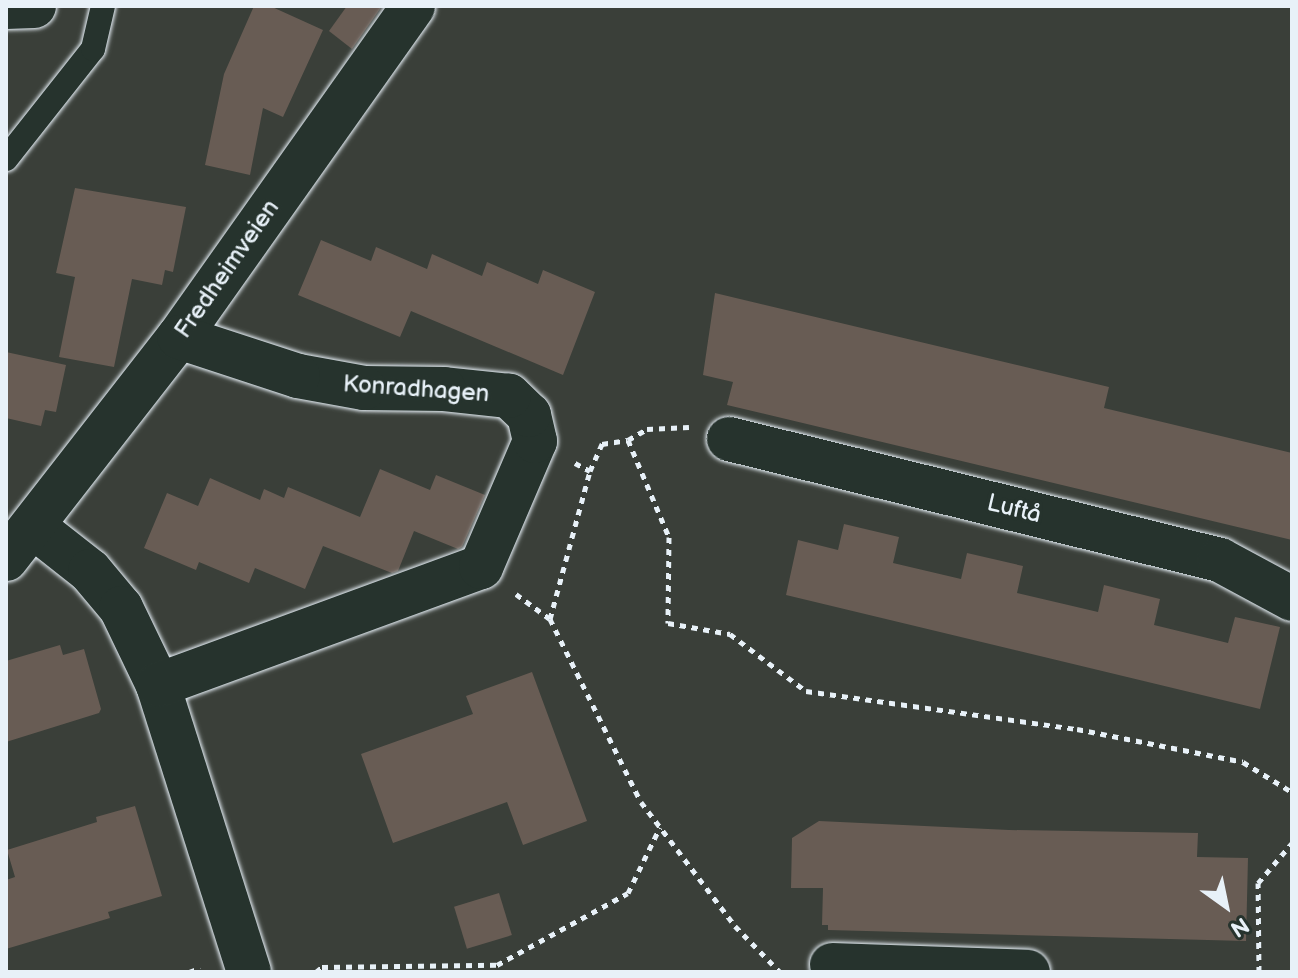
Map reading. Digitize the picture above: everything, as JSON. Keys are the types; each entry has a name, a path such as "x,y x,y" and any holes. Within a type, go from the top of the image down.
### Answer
{"street":[{"path":"6,7 34,6"},
{"name":"Fredheimveien","path":"34,527 179,337 413,6"},
{"name":"Konradhagen","path":"179,337 298,376 364,388 444,389 509,396 529,415 535,441"},
{"name":"Luftå","path":"729,439 1220,560 1292,599"},
{"path":"158,685 481,567 535,441"},
{"path":"6,559 34,527 90,571 121,608 158,685 249,972"},
{"path":"832,965 1028,972"}],"lane":[{"path":"6,159 93,49 103,6"}],"path":[{"path":"550,619 590,471 602,444 628,440 647,429 682,425 729,439"},
{"path":"628,440 669,537 668,623 730,634 806,691 1077,729 1243,762 1292,792"},
{"path":"535,441 590,471"},
{"path":"481,567 550,619 641,802 735,926 780,972"},
{"path":"316,972 322,967 498,969 628,893 660,827"},
{"path":"1259,972 1258,883 1292,843"}],"building":[{"path":"254,6 270,6 323,30 283,117 263,108 250,175 205,165 224,74"},
{"path":"347,6 382,6 352,49 329,31"},
{"path":"75,188 186,207 173,272 165,270 162,285 132,279 114,367 59,357 75,277 56,273"},
{"path":"321,240 371,261 376,247 427,269 432,254 482,276 487,262 538,284 543,270 595,292 563,375 411,311 400,337 298,295"},
{"path":"715,293 1109,387 1104,408 1292,453 1292,540 727,405 733,382 703,375"},
{"path":"6,352 66,365 56,412 45,410 41,426 6,418"},
{"path":"380,469 430,490 436,475 485,495 462,547 458,549 414,531 398,571 392,573 323,546 305,589 255,568 249,583 199,562 196,570 144,548 167,493 198,506 210,478 260,500 264,489 284,498 288,487 360,517"},
{"path":"844,524 899,537 893,563 961,579 967,553 1023,566 1017,593 1098,612 1104,585 1160,599 1154,625 1228,643 1235,617 1280,627 1260,709 786,595 798,540 838,550"},
{"path":"60,645 63,655 84,649 101,709 99,713 6,742 6,661"},
{"path":"532,672 587,821 523,845 507,802 393,843 361,754 473,714 466,696"},
{"path":"135,806 162,896 108,912 110,918 6,949 6,880 15,877 7,850 97,822 96,817"},
{"path":"819,821 1009,830 1198,833 1197,857 1248,858 1246,941 828,930 828,925 822,925 823,888 791,888 792,838"},
{"path":"499,893 512,935 467,949 454,907"}]}
